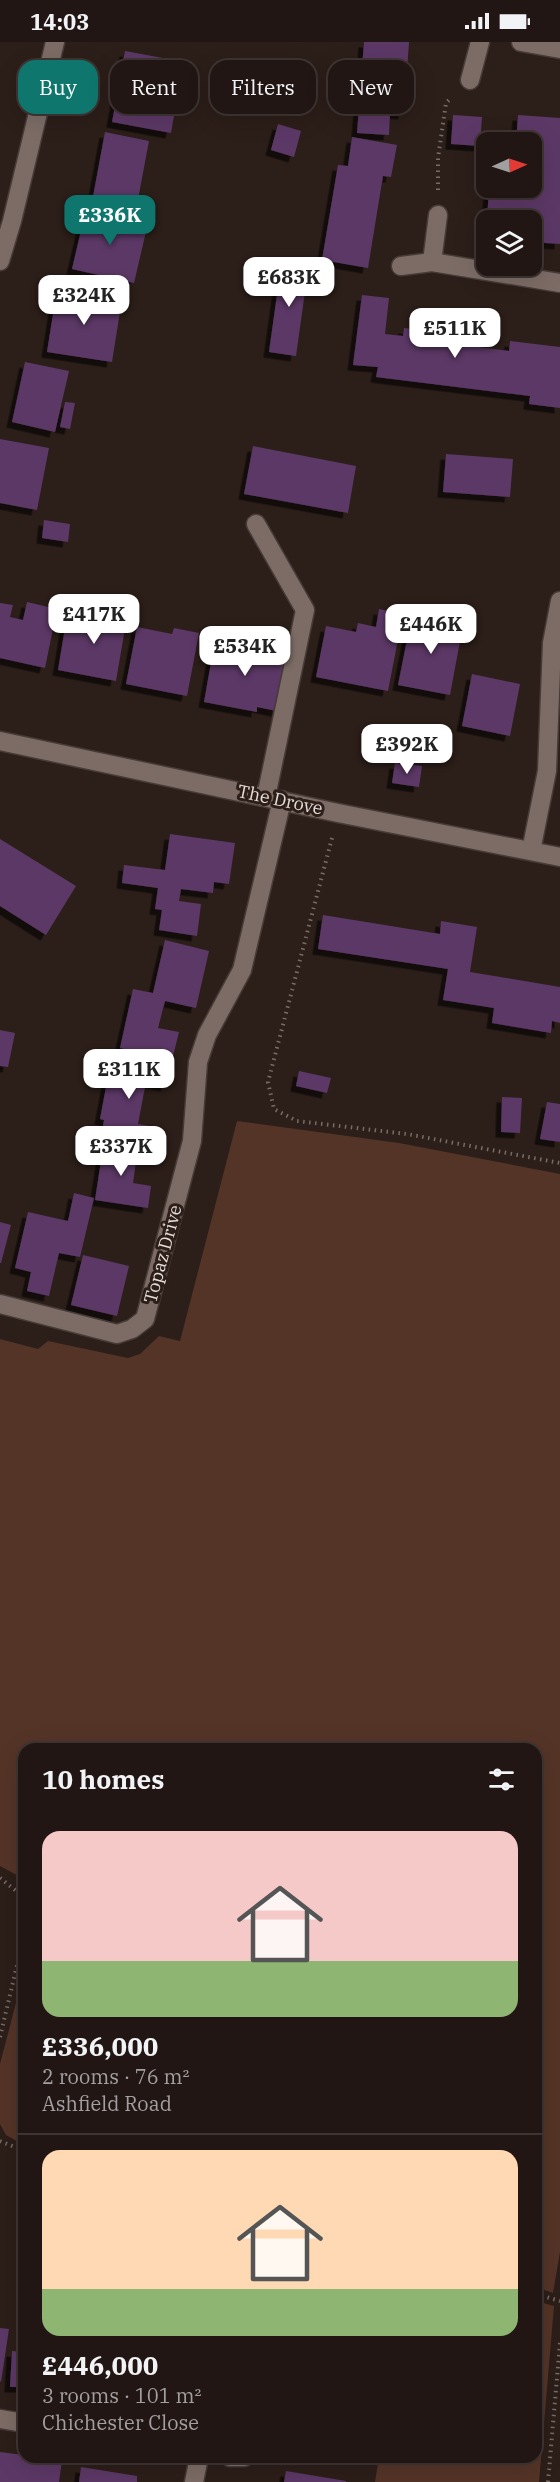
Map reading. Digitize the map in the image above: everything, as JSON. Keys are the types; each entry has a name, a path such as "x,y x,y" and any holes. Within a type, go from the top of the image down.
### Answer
{"street":[{"path":"0,261 12,221 55,42"},
{"path":"470,80 480,42"},
{"path":"521,42 560,49"},
{"path":"432,262 438,215"},
{"path":"401,266 432,262 560,283"},
{"name":"Topaz Drive","path":"0,1304 117,1334 132,1329 145,1319 192,1141 198,1062 207,1035 242,970 274,798 305,610 256,524"},
{"path":"531,851 547,771 552,644 560,601"},
{"name":"The Drove","path":"0,741 338,813 560,857"},
{"path":"0,2419 18,2422"},
{"path":"194,2482 198,2463"}],"path":[{"path":"438,215 438,158 446,103 470,80"},
{"path":"338,813 268,1082 274,1108 297,1120 407,1134 560,1163"},
{"path":"0,1878 18,1893"},
{"path":"0,2037 18,1961"},
{"path":"0,2141 18,2148"},
{"path":"542,2296 560,2301"},
{"path":"548,2482 560,2343"}],"shaded area":[{"path":"237,1121 399,1143 560,1174 560,2252 553,2293 542,2289 542,1743 18,1743 18,1876 0,1866 0,1339 38,1349 48,1341 128,1358 140,1354 159,1336 180,1341"},
{"path":"18,1995 18,2142 6,2135 0,2124 0,2064"},
{"path":"542,2303 554,2306 542,2447"},
{"path":"378,2463 541,2463 539,2482 375,2482"}],"building":[{"path":"364,42 409,42 408,60 363,60"},
{"path":"125,51 168,59 168,60 123,60"},
{"path":"113,114 174,114 171,133 112,122"},
{"path":"358,114 390,114 389,135 357,133"},
{"path":"453,115 482,117 481,132 476,132 476,146 451,144"},
{"path":"518,115 560,118 560,244 542,243 542,210 488,210 488,198 542,198 542,132 517,132"},
{"path":"278,124 301,131 294,157 271,150"},
{"path":"105,132 149,141 136,210 92,202"},
{"path":"352,137 397,145 391,177 383,176 368,268 322,260 338,165 348,166"},
{"path":"86,209 148,223 134,283 72,269"},
{"path":"282,259 309,263 296,356 269,352"},
{"path":"57,289 122,299 112,362 47,352"},
{"path":"362,295 389,298 385,334 403,336 404,328 433,332 434,325 465,328 463,345 509,351 510,341 560,347 560,408 529,404 530,396 376,377 378,367 353,365"},
{"path":"25,362 69,371 55,432 12,422"},
{"path":"65,402 75,403 70,429 60,427"},
{"path":"0,439 49,448 37,510 0,503"},
{"path":"253,446 356,466 348,513 244,494"},
{"path":"446,454 513,459 510,497 443,492"},
{"path":"44,520 70,524 68,542 42,538"},
{"path":"27,602 57,609 45,668 0,658 0,603 13,605 10,617 23,620"},
{"path":"115,603 129,605 116,681 58,670 67,616 111,624"},
{"path":"379,609 403,614 388,691 316,677 326,626 356,632 358,623 376,627"},
{"path":"412,615 463,625 450,695 398,685"},
{"path":"137,627 172,634 174,628 199,633 187,696 126,684"},
{"path":"215,640 288,653 277,711 257,707 257,712 204,702"},
{"path":"472,674 520,684 510,736 462,726"},
{"path":"395,763 422,766 419,787 392,783"},
{"path":"170,834 235,843 229,884 214,882 213,893 181,889 179,901 201,904 197,936 159,930 162,910 155,909 158,888 122,883 124,865 165,870"},
{"path":"0,839 76,886 46,935 0,906"},
{"path":"323,915 440,934 441,921 477,927 470,972 560,987 560,1023 552,1021 551,1033 492,1023 494,1008 443,1000 448,969 318,949"},
{"path":"165,940 209,951 196,1008 165,1001 158,1028 179,1032 172,1060 120,1048 133,989 153,993"},
{"path":"0,1030 15,1033 8,1067 0,1066"},
{"path":"112,1055 169,1067 166,1086 146,1082 138,1124 155,1127 151,1148 101,1138 104,1120 100,1119"},
{"path":"299,1071 331,1078 327,1093 296,1086"},
{"path":"502,1097 522,1098 520,1133 501,1132"},
{"path":"547,1102 560,1104 560,1142 540,1139"},
{"path":"104,1141 138,1147 133,1183 151,1186 148,1208 95,1200"},
{"path":"74,1193 94,1198 80,1257 59,1253 49,1296 27,1291 31,1272 15,1268 28,1212 68,1221"},
{"path":"0,1222 11,1225 1,1263 0,1263"},
{"path":"83,1255 129,1266 117,1316 71,1305"},
{"path":"0,2328 9,2329 1,2382 0,2381"},
{"path":"12,2351 18,2352 18,2387 10,2387"},
{"path":"0,2452 18,2454 18,2463 62,2463 59,2482 0,2482"},
{"path":"81,2467 137,2476 137,2482 79,2482"},
{"path":"286,2471 346,2481 346,2482 284,2482"}]}
